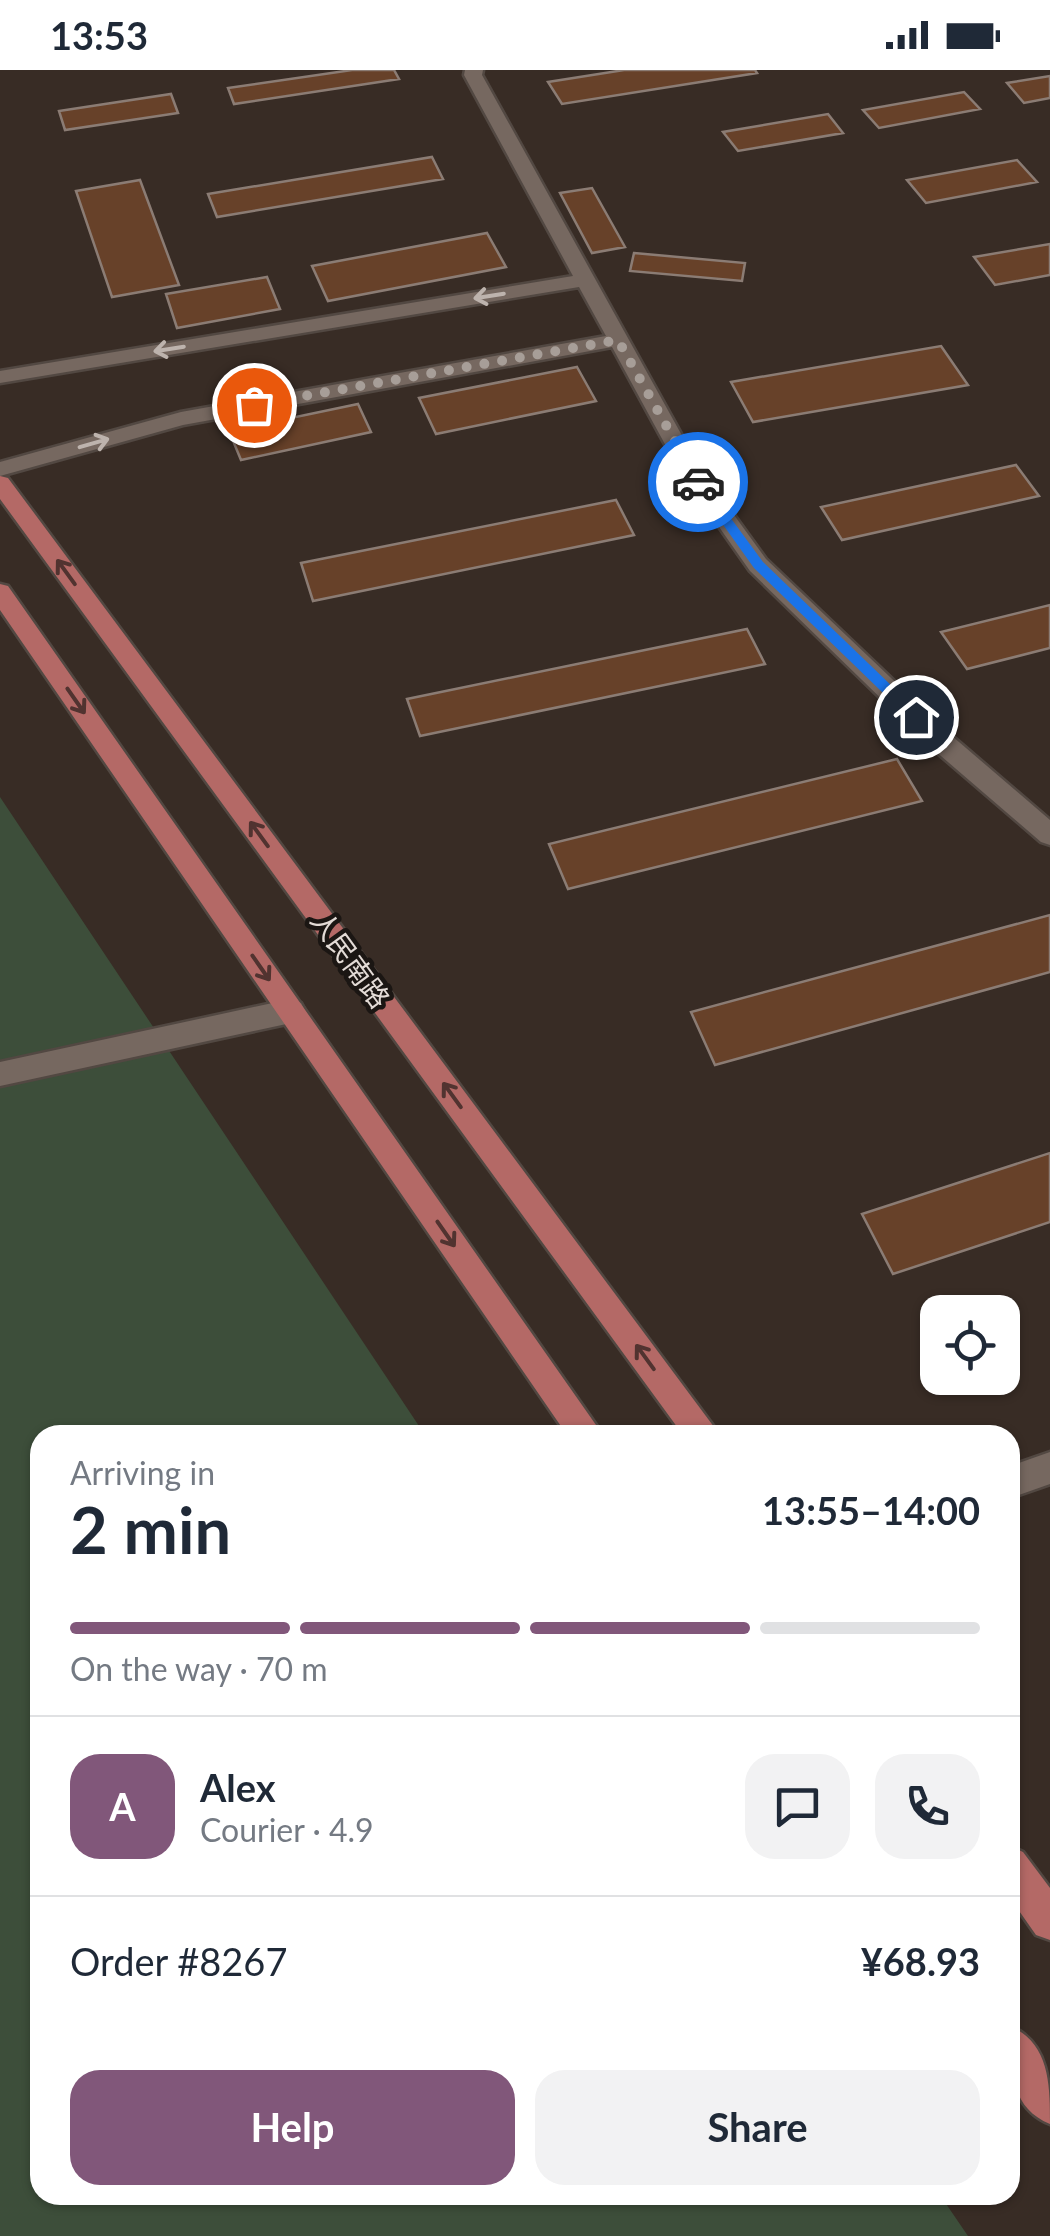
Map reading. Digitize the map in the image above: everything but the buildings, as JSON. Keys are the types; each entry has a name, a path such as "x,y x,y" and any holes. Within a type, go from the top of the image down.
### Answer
{"main road":[{"name":"人民南路","path":"0,482 696,1425"},
{"path":"0,592 579,1425"},
{"path":"1020,1878 1050,1921"},
{"path":"1020,2060 1050,2104"}],"lane":[{"path":"474,70 473,76 690,470 758,565 943,743 1050,834"},
{"path":"0,377 586,280"},
{"path":"0,470 181,418 618,340"},
{"path":"0,1074 291,1011"},
{"path":"1020,1478 1050,1468"}],"green space":[{"path":"0,797 418,1425 30,1425 30,2205 947,2205 968,2236 0,2236"}],"way so far":[{"path":"254,405 618,340 698,482"}],"route":[{"path":"698,482 758,565 916,717"}]}
